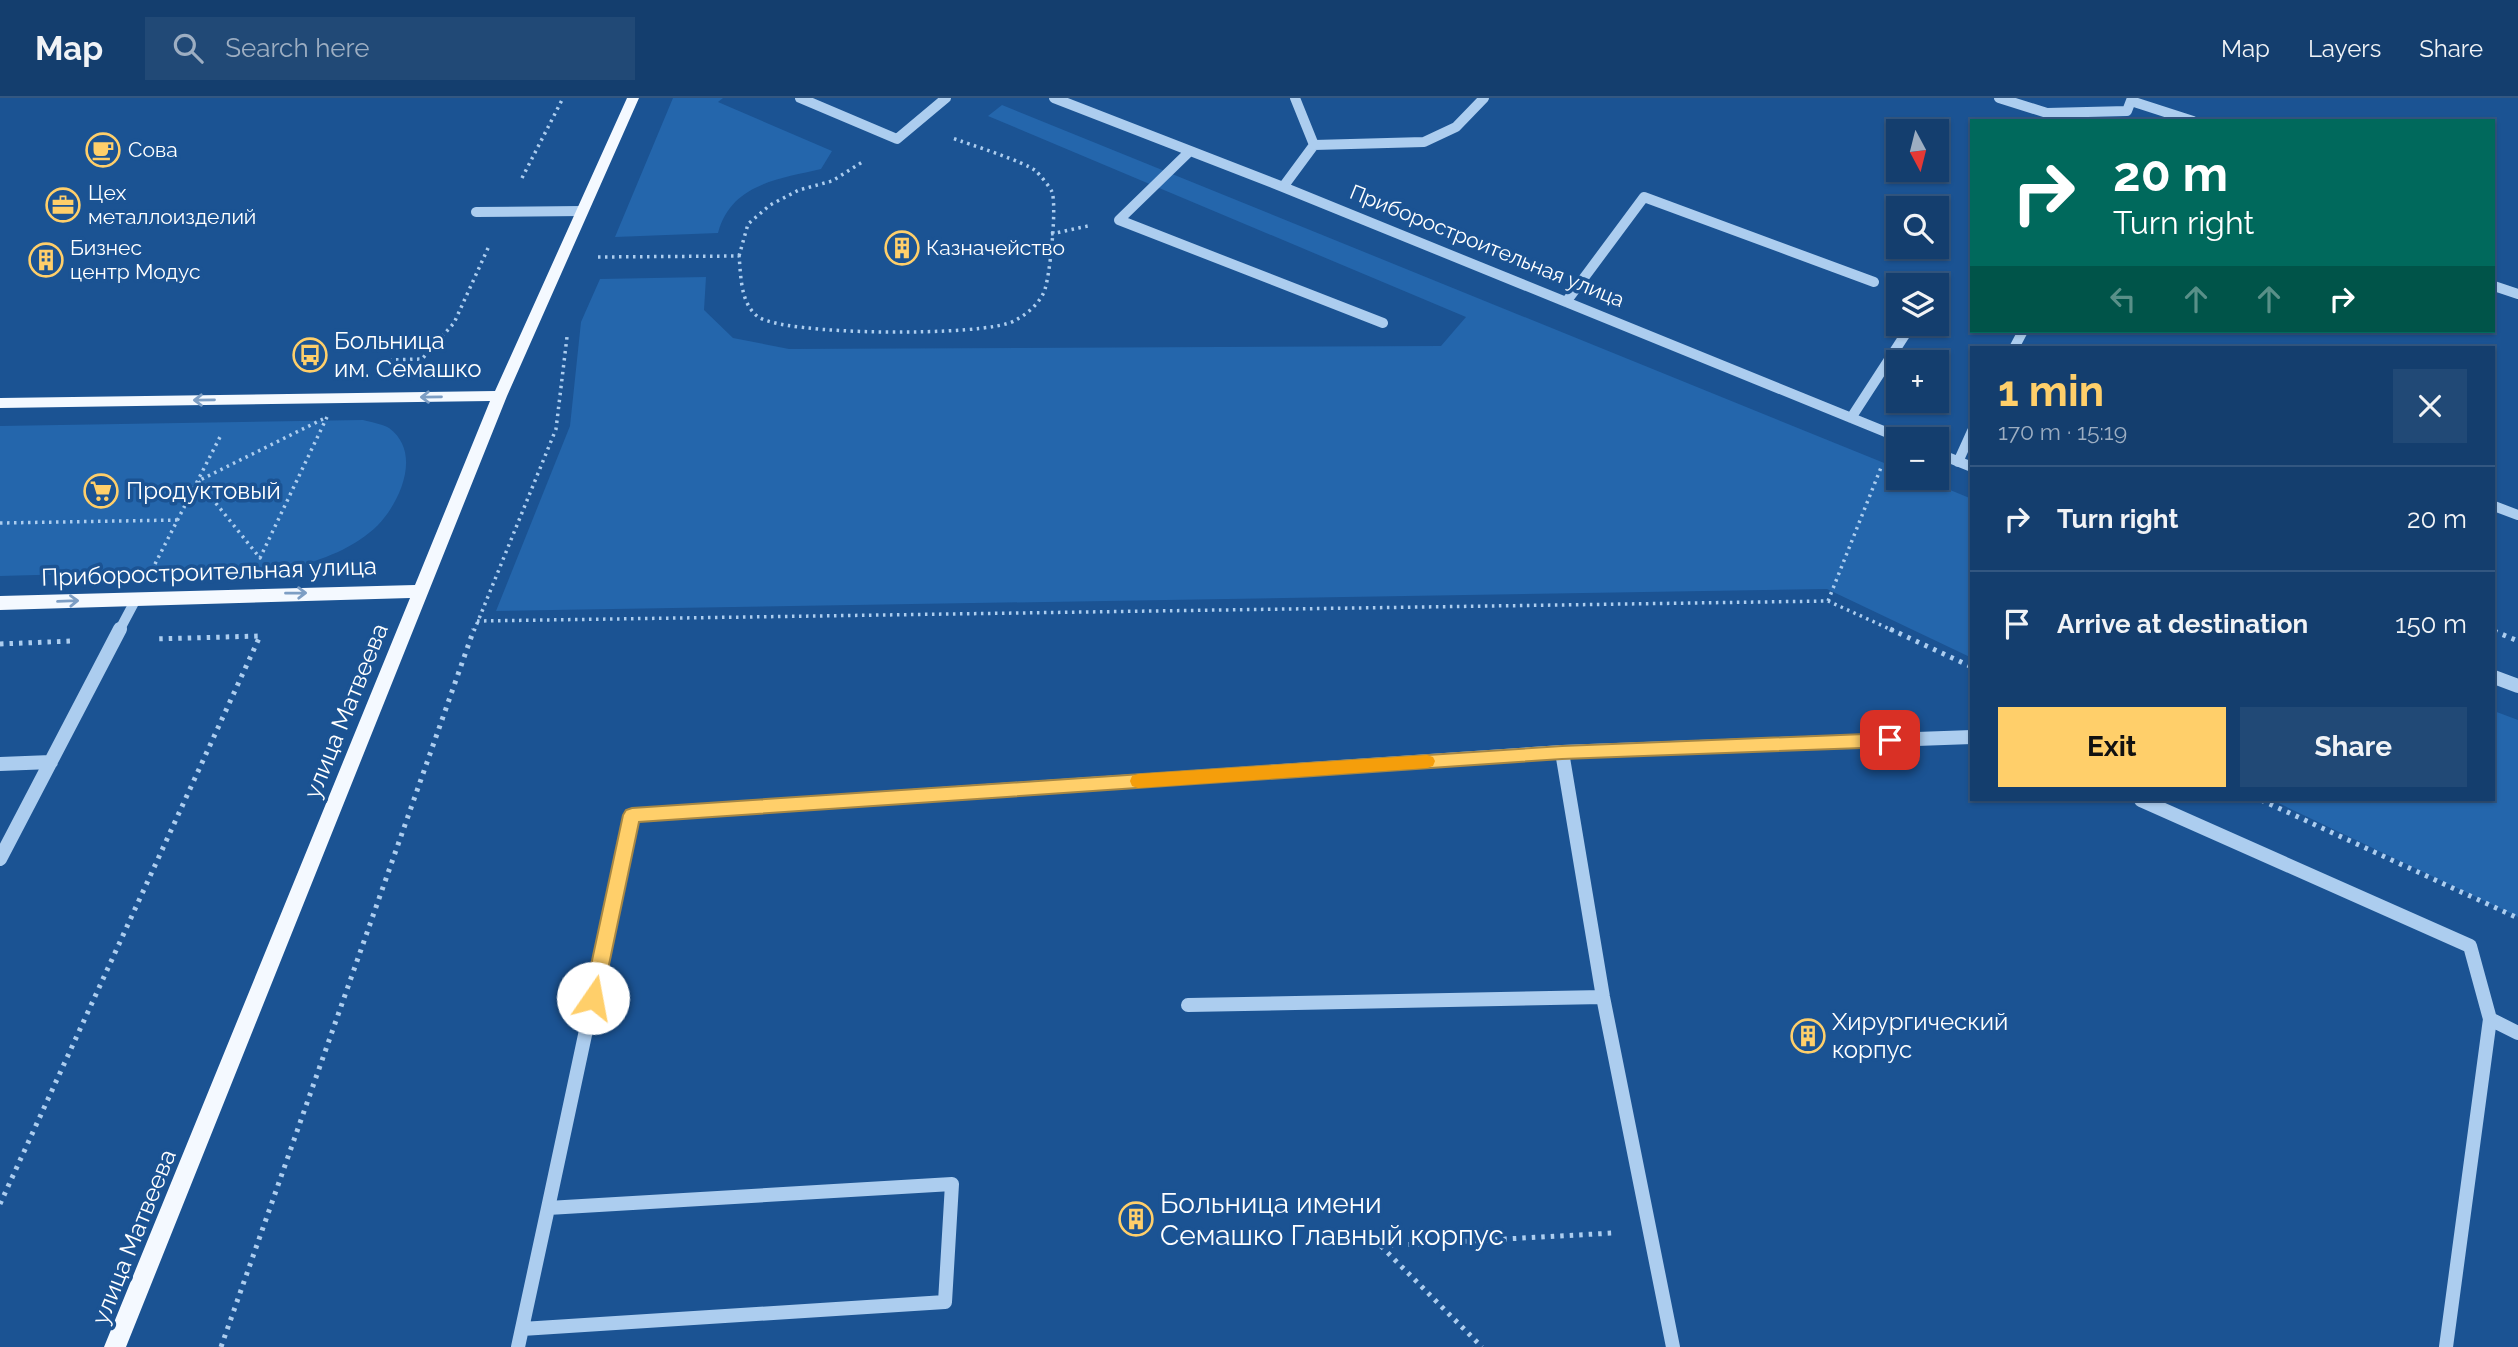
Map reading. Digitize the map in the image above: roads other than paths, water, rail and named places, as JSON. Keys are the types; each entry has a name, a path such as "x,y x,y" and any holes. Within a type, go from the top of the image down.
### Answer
{"main road":[{"name":"улица Матвеева","path":"116,1347 419,591 500,396 633,98"},
{"path":"0,403 500,396"},
{"name":"Приборостроительная улица","path":"0,603 419,591"}],"street":[{"path":"800,98 897,139 946,98"},
{"name":"Приборостроительная улица","path":"1054,98 1283,187 1886,432"},
{"path":"1295,98 1314,145"},
{"path":"1314,145 1424,142 1456,127 1484,98"},
{"path":"1999,98 2047,113 2127,111 2131,99"},
{"path":"1283,187 1314,145"},
{"path":"1191,151 1119,219 1383,323"},
{"path":"1566,302 1644,197 1874,282"},
{"path":"476,212 582,211"},
{"path":"2495,286 2518,294"},
{"path":"1851,418 1904,336"},
{"path":"1958,462 1970,435"},
{"path":"1949,458 1970,466"},
{"path":"2495,506 2518,515"},
{"path":"0,859 136,599"},
{"path":"2495,677 2518,687"},
{"path":"518,1347 632,815 1562,752 1970,737"},
{"path":"1562,752 1603,997 1673,1347"},
{"path":"0,764 51,762"},
{"path":"2143,801 2470,946 2490,1019 2446,1347"},
{"path":"1188,1005 1603,997"},
{"path":"2490,1019 2518,1033"},
{"path":"523,1329 945,1302 952,1184 548,1208"}],"lane":[{"path":"2131,99 2187,119"}],"place":[{"name":"Сова","path":"103,150"},
{"name":"Цех металлоизделий","path":"63,205"},
{"name":"Казначейство","path":"902,248"},
{"name":"Бизнес центр Модус","path":"46,260"},
{"name":"Больница им. Семашко","path":"310,355"},
{"name":"Продуктовый","path":"101,491"},
{"name":"Хирургический корпус","path":"1808,1036"},
{"name":"Больница имени Семашко Главный корпус","path":"1136,1219"}]}
